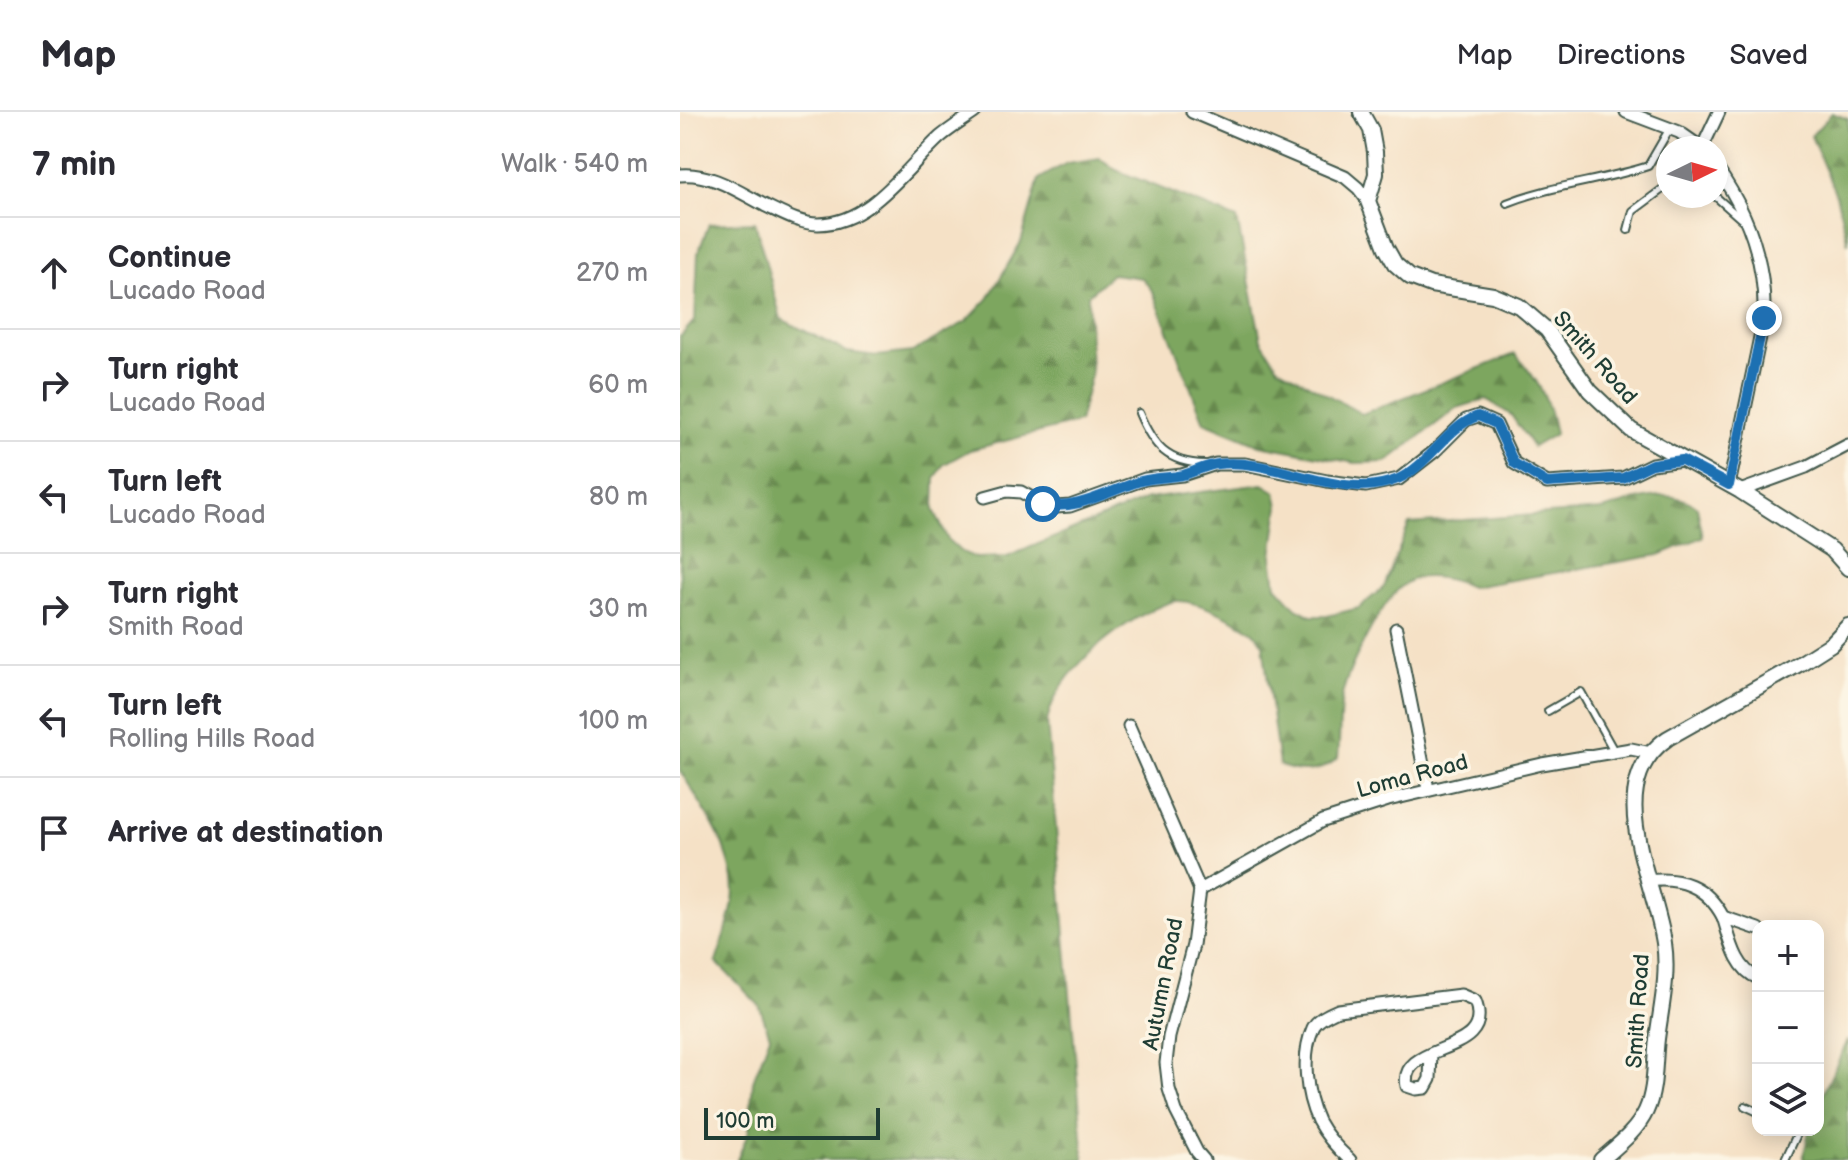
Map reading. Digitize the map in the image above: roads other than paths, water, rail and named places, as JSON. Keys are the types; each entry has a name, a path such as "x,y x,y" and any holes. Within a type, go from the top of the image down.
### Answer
{"street":[{"path":"680,175 694,174 711,179 806,223 833,222 851,217 870,205 943,134 975,112"},
{"path":"1192,112 1345,177 1368,201"},
{"path":"1361,112 1371,130 1375,152 1376,174 1368,201"},
{"path":"1626,112 1683,136"},
{"path":"1708,136 1719,112"},
{"path":"1728,184 1737,196 1762,273 1764,318 1735,488 1806,467 1848,445"},
{"name":"Smith Road","path":"1368,201 1386,248 1395,264 1410,277 1431,285 1493,295 1519,306 1547,330 1590,391 1631,430 1735,488 1832,550 1848,568"},
{"path":"985,497 1007,491 1021,492 1043,504 1070,506 1145,479 1182,475 1216,464 1245,464 1366,486 1399,479 1435,451 1466,420 1478,416 1496,424 1514,463 1547,483 1623,478 1652,464 1682,460"},
{"path":"1651,753 1668,738 1831,644 1848,626"},
{"path":"1396,629 1428,789"},
{"path":"1129,726 1200,890"},
{"name":"Loma Road","path":"1200,890 1323,821 1428,789 1614,751 1642,749 1651,753"},
{"name":"Smith Road","path":"1601,1160 1631,1134 1645,1112 1652,1093 1666,962 1634,814 1640,773 1651,753"},
{"path":"1647,881 1671,878 1698,889 1717,905 1736,955 1747,974 1752,976"},
{"name":"Autumn Road","path":"1200,890 1193,945 1169,1037 1166,1063 1176,1111 1204,1160"},
{"path":"1723,917 1752,927"},
{"path":"1350,1160 1318,1121 1308,1091 1306,1060 1313,1027 1323,1017 1338,1010 1461,995 1475,1001 1479,1012 1476,1026 1469,1036 1431,1054"}],"lane":[{"path":"1507,203 1526,195 1621,175 1648,166 1670,128"},
{"path":"1628,230 1633,211 1656,193"},
{"path":"1728,207 1747,224"},
{"path":"1139,413 1148,434 1165,453 1177,460 1216,464"},
{"path":"1548,711 1581,692 1614,751"},
{"path":"1745,1106 1752,1109"},
{"path":"1785,1160 1796,1136"}]}
